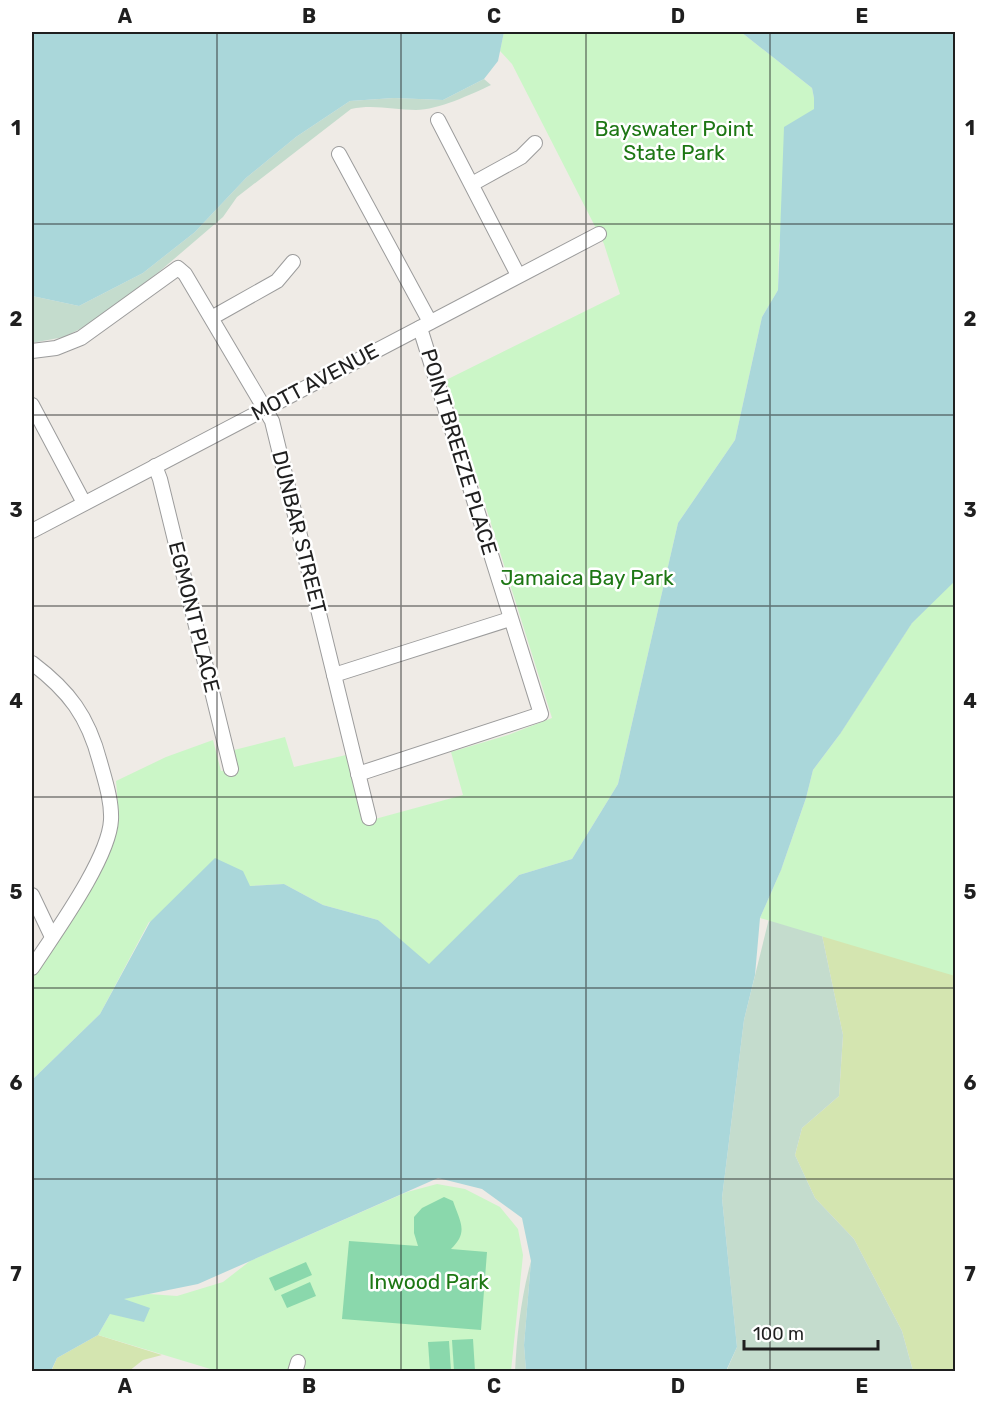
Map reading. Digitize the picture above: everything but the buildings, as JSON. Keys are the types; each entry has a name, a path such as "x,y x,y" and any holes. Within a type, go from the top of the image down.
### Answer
{"street":[{"path":"438,120 518,275"},
{"path":"472,184 521,158 535,143"},
{"name":"POINT BREEZE PLACE","path":"339,154 425,325 510,619 541,714 358,774"},
{"name":"MOTT AVENUE","path":"32,531 599,234"},
{"path":"213,317 277,281 293,262"},
{"name":"DUNBAR STREET","path":"32,351 56,348 81,338 178,268 185,274 213,317 263,409 272,421 369,818"},
{"path":"32,405 84,503"},
{"name":"EGMONT PLACE","path":"155,466 231,769"},
{"path":"334,675 510,619"},
{"path":"32,663 71,698 83,715 97,752 111,811 108,833 94,868 32,968"},
{"path":"32,894 51,937"}],"green space":[{"path":"504,32 741,32 812,88 814,98 814,109 779,245 778,290 762,317 735,440 678,523 618,784 572,859 519,875 429,965 378,920 323,905 284,884 250,886 149,922 100,1014 32,1080 32,976 112,845 119,817 116,781 166,757 213,740 221,771 237,768 234,750 285,737 294,767 346,755 364,822 463,795 451,752 508,735 552,718 446,380 620,294 604,244 512,64 500,51"},
{"path":"484,79 491,85 455,101 434,107 416,110 376,107 351,109 237,197 223,217 160,271 96,321 64,337 32,343 32,296 79,306 143,273 195,232 246,178 296,137 350,101 394,98 443,100"},
{"path":"955,580 819,921 843,1035 839,1096 802,1128 795,1155 815,1198 854,1239 902,1331 913,1371 726,1372 737,1347 722,1198 744,1020 781,870 840,734 912,623"},
{"path":"955,580 955,976 760,918 781,870 806,798 813,770 840,734 912,623"},
{"path":"955,717 955,1371 913,1371 902,1331 854,1239 815,1198 795,1155 802,1128 839,1096 843,1035 819,921"},
{"name":"Inwood Park","path":"437,1184 465,1189 500,1207 518,1229 523,1255 511,1371 217,1371 98,1335 122,1299 149,1294 177,1296 223,1282 250,1261 407,1192"},
{"path":"444,1197 453,1201 461,1226 460,1237 451,1249 487,1252 481,1330 342,1319 349,1241 418,1246 414,1233 414,1217 422,1208"},
{"path":"531,1261 524,1345 526,1371 515,1372 520,1316"},
{"path":"306,1262 312,1275 275,1291 269,1278"},
{"path":"310,1282 316,1296 287,1308 281,1295"},
{"path":"98,1335 162,1355 143,1360 129,1371 51,1372 57,1358"},
{"path":"473,1339 475,1371 454,1371 452,1340"},
{"path":"449,1341 451,1371 430,1371 428,1342"}],"water":[{"path":"32,32 504,32 498,61 484,79 443,100 394,98 350,101 296,137 246,178 195,232 143,273 79,306 32,296"},
{"path":"741,32 955,32 956,580 912,623 840,734 813,770 806,798 781,870 760,918 755,975 744,1020 722,1198 737,1347 726,1371 526,1371 524,1345 531,1261 522,1218 482,1189 438,1178 198,1284 124,1299 150,1308 144,1322 110,1314 98,1335 57,1358 51,1371 32,1371 32,1198 34,1197 32,1191 32,1080 100,1014 150,922 215,858 243,871 250,886 284,884 323,905 378,920 429,964 519,875 572,859 618,784 678,523 735,440 762,317 778,290 784,127 814,109 812,88"}],"park label":[{"name":"Bayswater Point State Park","path":"674,141"},
{"name":"Jamaica Bay Park","path":"587,578"}]}
